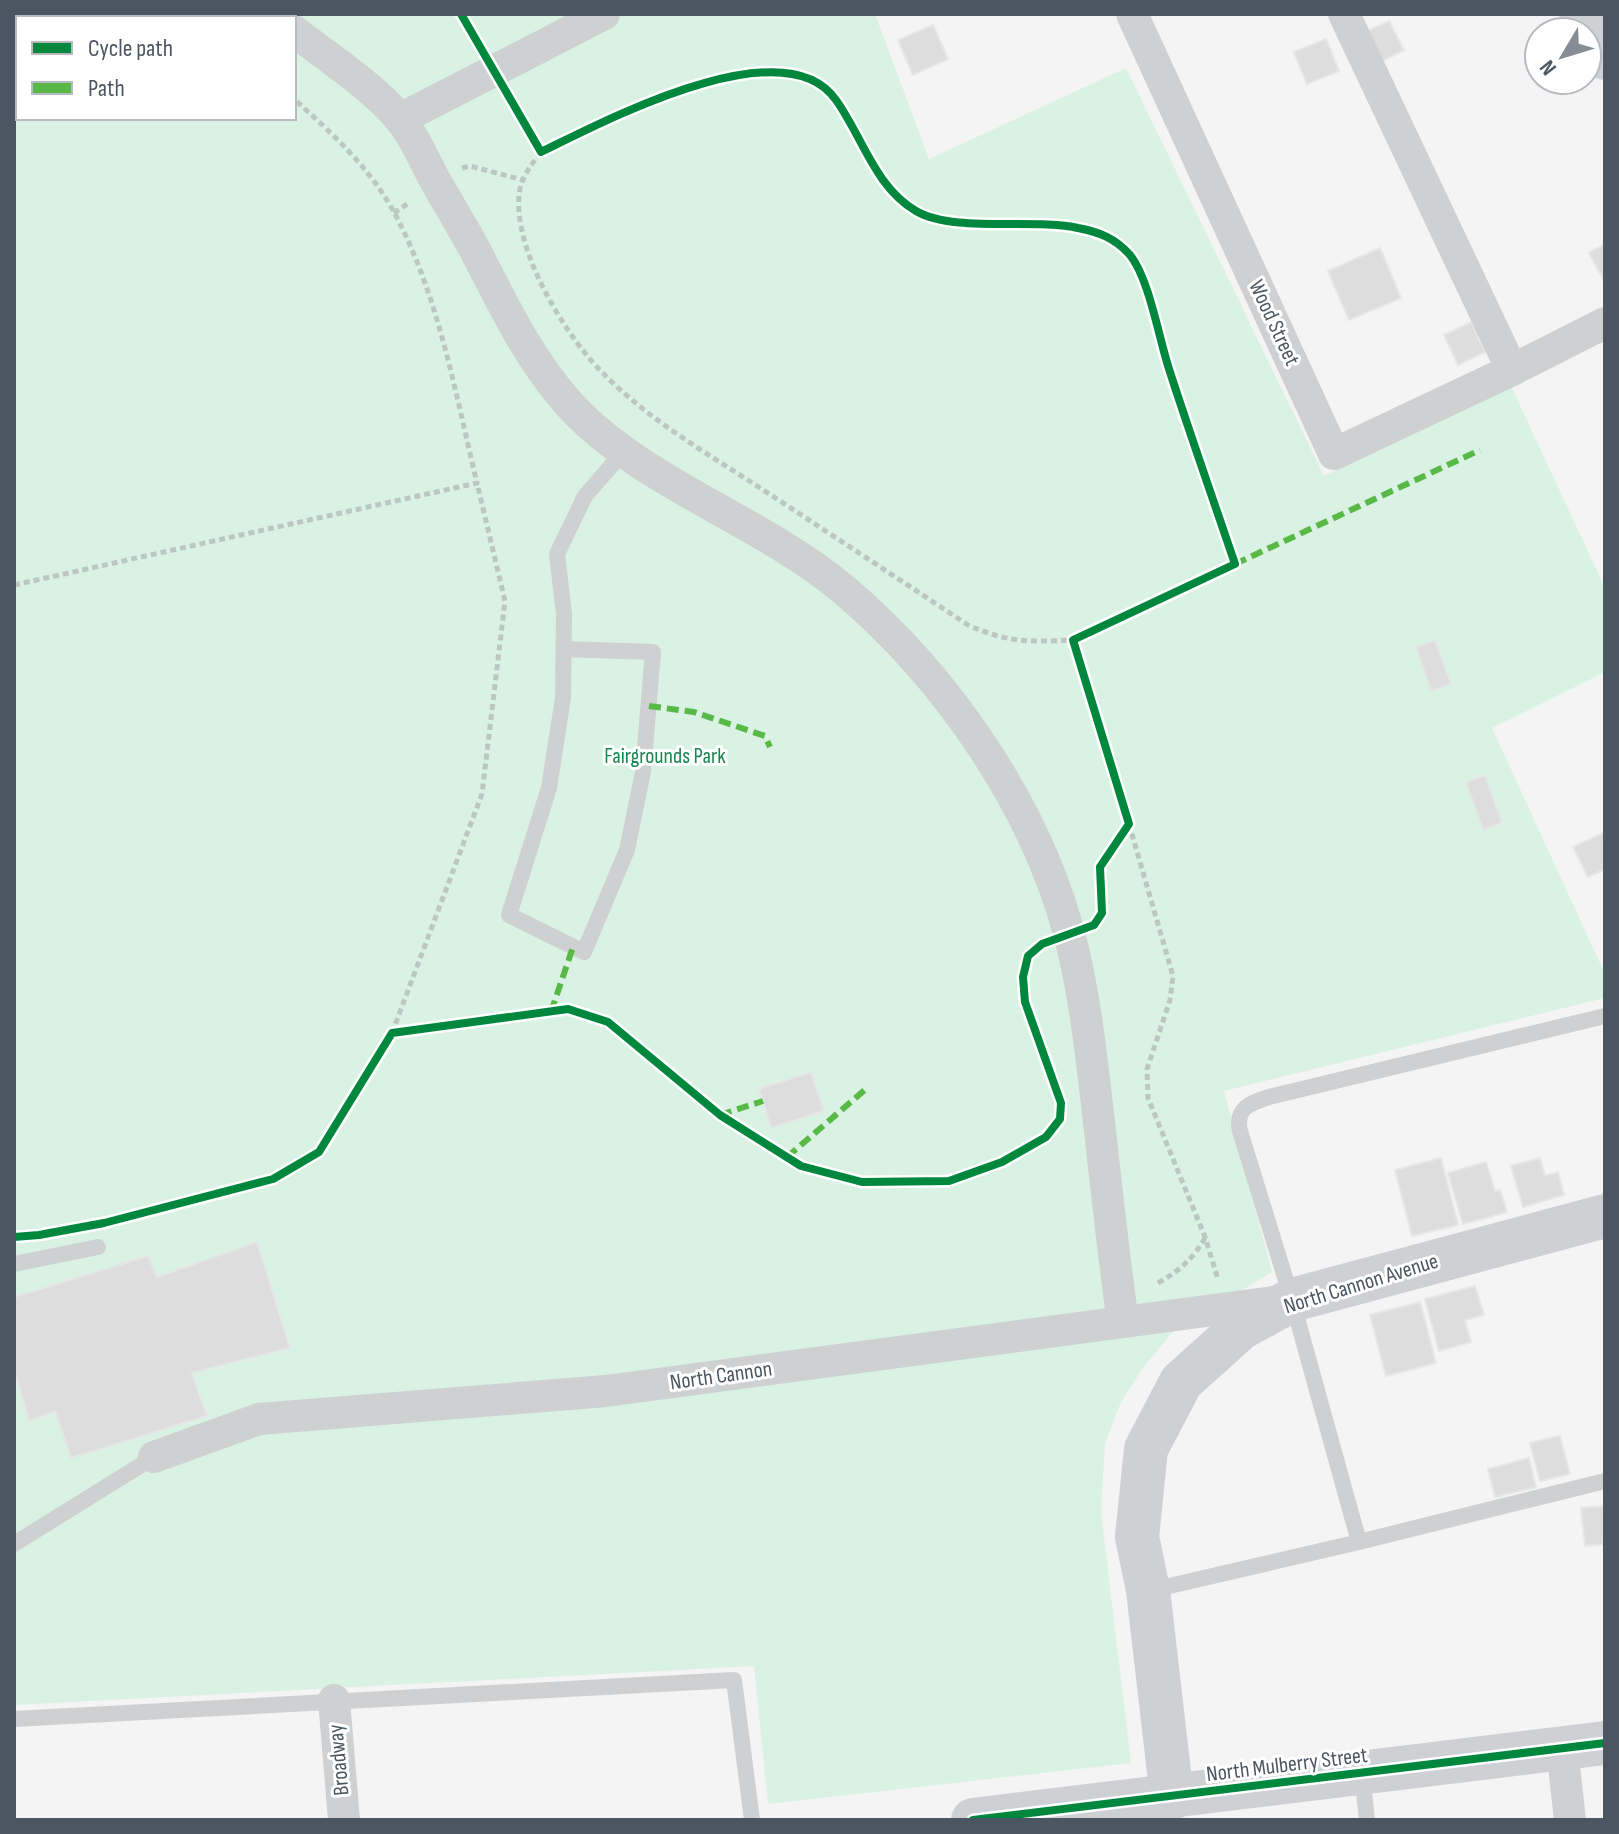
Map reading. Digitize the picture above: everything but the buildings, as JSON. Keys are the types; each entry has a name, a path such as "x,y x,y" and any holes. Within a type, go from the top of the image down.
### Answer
{"street":[{"path":"400,119 604,14"},
{"name":"Wood Street","path":"1132,14 1334,454 1605,323"},
{"path":"1344,14 1512,370"},
{"path":"1581,14 1605,58"},
{"path":"296,33 365,86 400,119 476,251 529,352 573,409 654,472 783,545 842,588 902,643 944,694 986,754 1015,803 1049,879 1072,949 1087,1020 1122,1311"},
{"name":"North Cannon Avenue","path":"1173,1809 1148,1590 1137,1537 1146,1449 1181,1382 1241,1328 1292,1300 1605,1216"},
{"name":"North Cannon","path":"154,1457 259,1419 606,1391 1122,1311 1292,1300"},
{"name":"Broadway","path":"334,1700 344,1820"},
{"name":"North Mulberry Street","path":"973,1820 1173,1809 1362,1774 1605,1743"},
{"path":"1562,1748 1570,1820"}],"lane":[{"path":"564,649 653,652 643,772 627,850 584,952 509,915 549,788 563,698 564,614 557,554 585,496 625,450"},
{"path":"1359,1542 1292,1300 1240,1131 1238,1120 1241,1110 1269,1097 1605,1016"},
{"path":"14,1264 98,1247"},
{"path":"14,1544 154,1457"},
{"path":"1148,1590 1605,1481"},
{"path":"14,1719 734,1680 752,1820"},
{"path":"1362,1774 1367,1820"}],"path":[{"path":"296,101 333,135 394,213 436,311 505,601 482,794 392,1033"},
{"path":"541,152 528,169 520,187 518,211 523,238 552,302 598,368 659,421 968,625 997,637 1027,642 1073,640"},
{"path":"14,585 477,483"},
{"path":"1129,824 1173,976 1170,1000 1147,1069 1148,1098 1205,1237 1218,1282"},
{"path":"1122,1311 1183,1267 1205,1237"}],"green space":[{"name":"Fairgrounds Park","path":"14,14 875,14 929,159 1126,68 1324,476 1510,384 1605,588 1605,672 1492,728 1605,974 1605,998 1224,1091 1272,1272 1173,1332 1145,1365 1121,1402 1105,1443 1101,1512 1131,1763 768,1804 754,1666 14,1705"}],"marked path":[{"path":"1235,564 1480,450"},
{"path":"649,706 694,712 765,736 770,747"},
{"path":"551,1012 573,947"},
{"path":"787,1157 867,1088"},
{"path":"720,1115 763,1101"}],"cycle path":[{"path":"14,1237 104,1223 273,1179 319,1152 392,1033 568,1009 608,1022 720,1115 801,1166 862,1182 949,1181 1002,1162 1046,1137 1060,1119 1061,1103 1025,1002 1023,977 1028,956 1042,944 1094,925 1102,913 1100,867 1129,824 1073,640 1235,564 1137,265 1118,244 1086,230 1060,225 951,222 916,211 890,189 836,100 811,79 777,72 736,76 692,87 606,121 541,152 461,14"},
{"path":"973,1820 1605,1743"}]}
